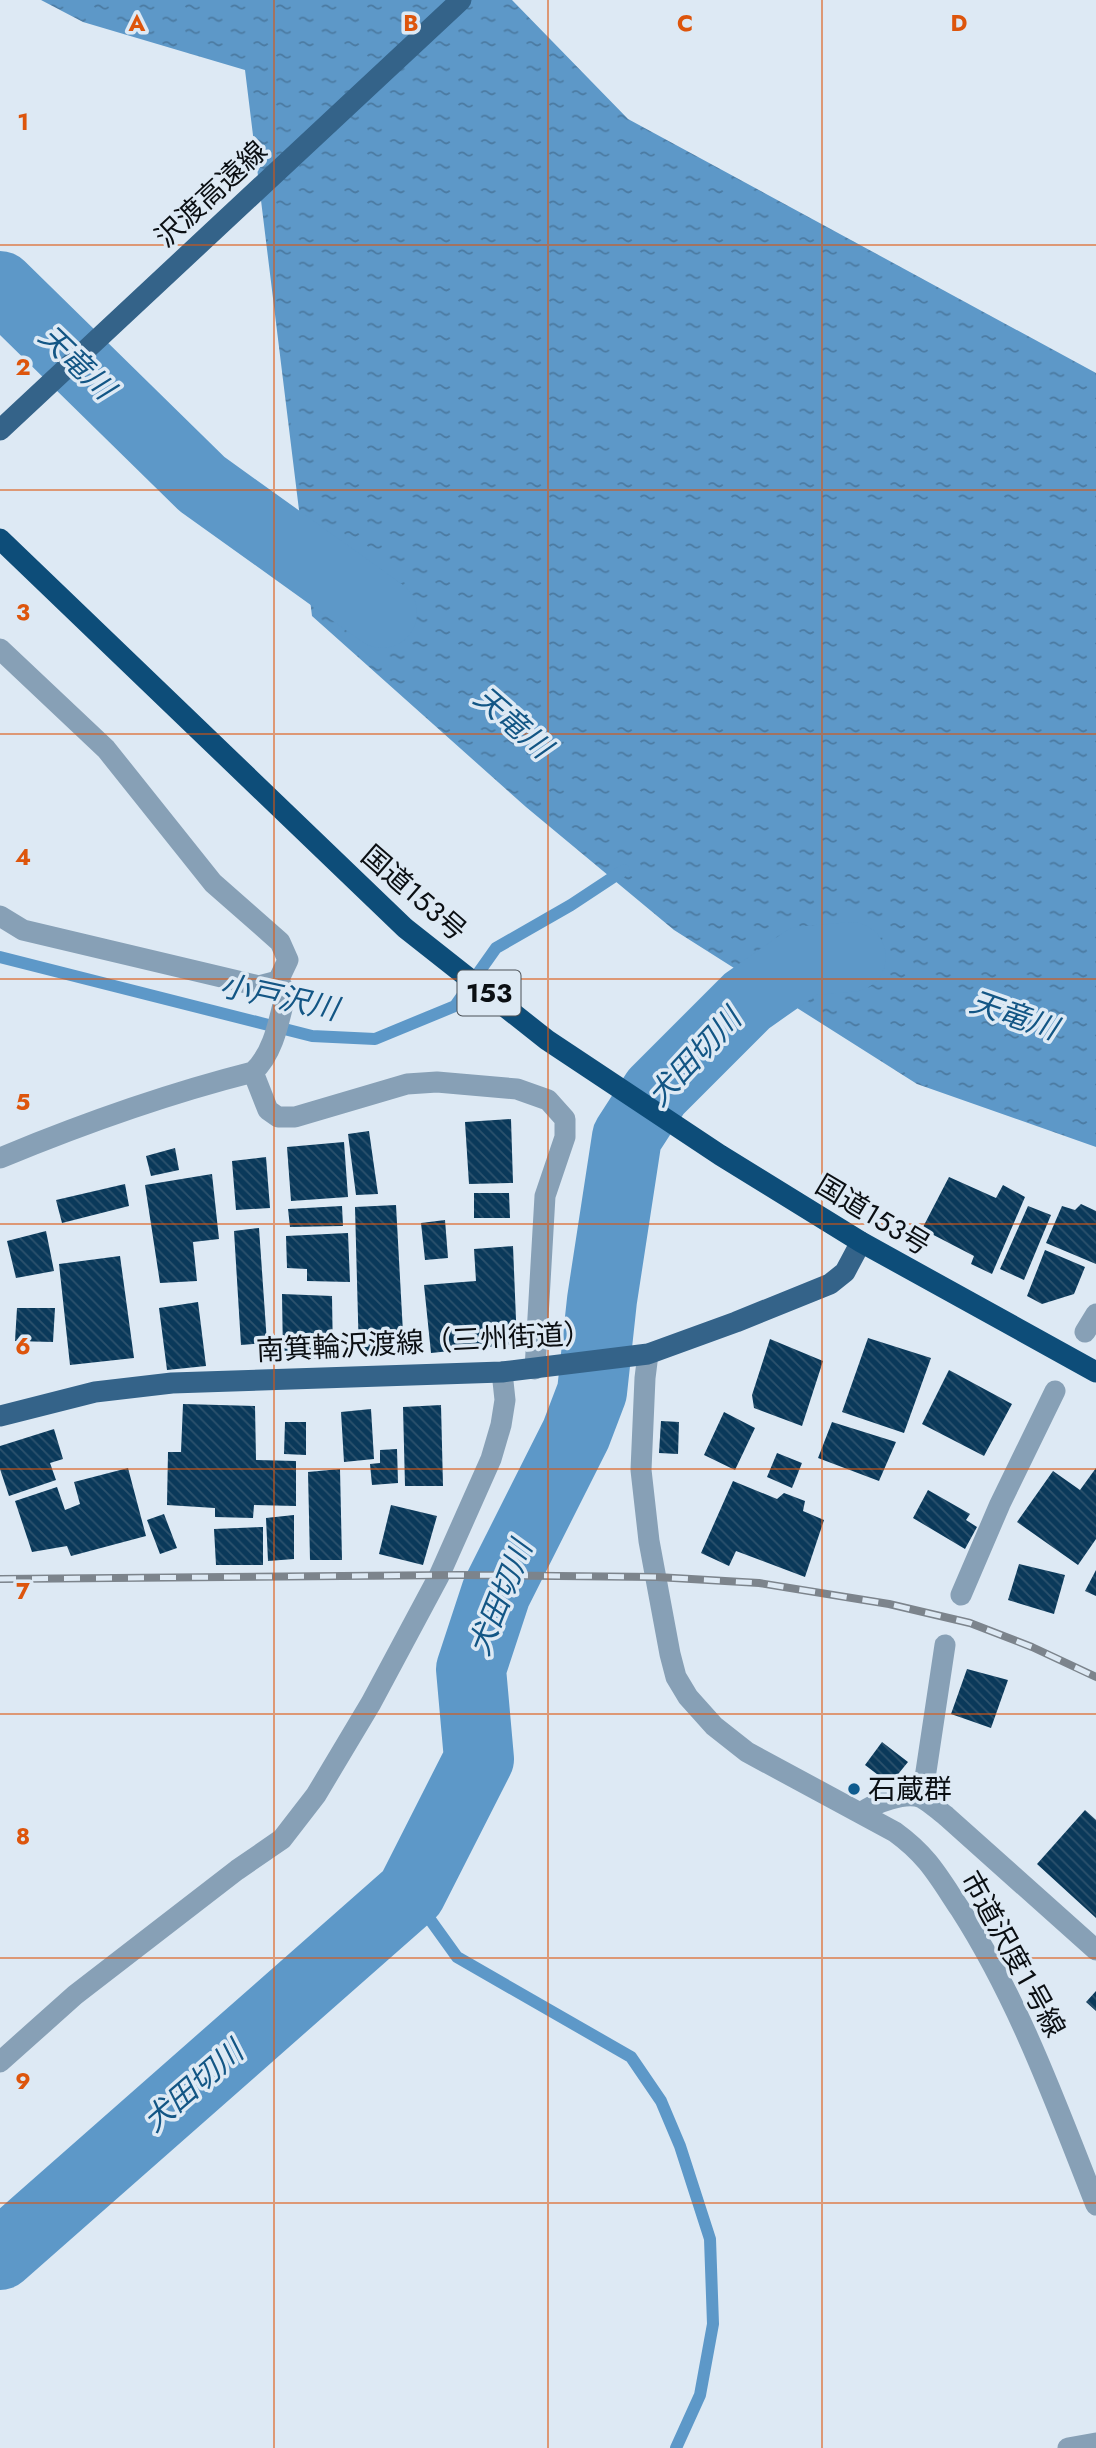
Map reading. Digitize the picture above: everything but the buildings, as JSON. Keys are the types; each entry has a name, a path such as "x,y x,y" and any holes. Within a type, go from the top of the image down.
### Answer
{"highway":[{"name":"国道153号","path":"0,539 405,928 547,1040 720,1154 861,1242 1096,1372"}],"main road":[{"name":"沢渡高遠線","path":"0,430 460,0"},
{"name":"南箕輪沢渡線（三州街道）","path":"0,1416 95,1392 172,1383 502,1372 640,1356 736,1322 830,1284 845,1272 861,1242"}],"street":[{"path":"0,649 106,749 213,883 280,942 288,960 278,981 259,986 23,930 0,916"},
{"path":"0,936 23,930"},
{"path":"0,1158 103,1118 253,1072 265,1062 283,1005 286,992 278,981"},
{"path":"253,1072 268,1110 278,1117 295,1117 407,1084 437,1082 517,1090 548,1100 565,1119 565,1137 545,1196 541,1368"},
{"name":"市道沢度１号線","path":"640,1356 645,1378 641,1470 649,1541 676,1676 688,1697 714,1726 747,1752 895,1832 917,1848 930,1863 982,1944 1045,2072 1096,2205"},
{"path":"0,2062 75,1994 237,1870 282,1839 316,1795 371,1703 439,1576 491,1459 505,1400 502,1372"},
{"path":"961,1595 994,1516 1055,1391"},
{"path":"922,1798 945,1646"},
{"path":"861,1813 898,1798 922,1798 946,1816 1096,1950"},
{"path":"1068,2448 1096,2442"}],"water":[{"path":"41,0 512,0 628,119 1096,373 1096,1147 917,1084 674,930 526,807 312,616 245,70 83,22"}],"waterway":[{"name":"天竜川","path":"0,286 202,484 382,613"},
{"name":"小戸沢川","path":"0,957 312,1036 375,1039 455,1006 496,948 571,905 624,870"},
{"name":"犬田切川","path":"0,2255 411,1893 479,1759 471,1669 496,1593 576,1434 592,1392 602,1300 627,1137 656,1092 747,1001 804,961 851,957"},
{"path":"411,1893 457,1957 631,2057 661,2101 680,2146 710,2239 713,2324 700,2395 676,2448"}],"railway":[{"path":"0,1579 460,1575 657,1577 759,1583 889,1604 970,1623 1032,1647 1096,1677"}],"place":[{"name":"石蔵群","path":"854,1789"}]}
